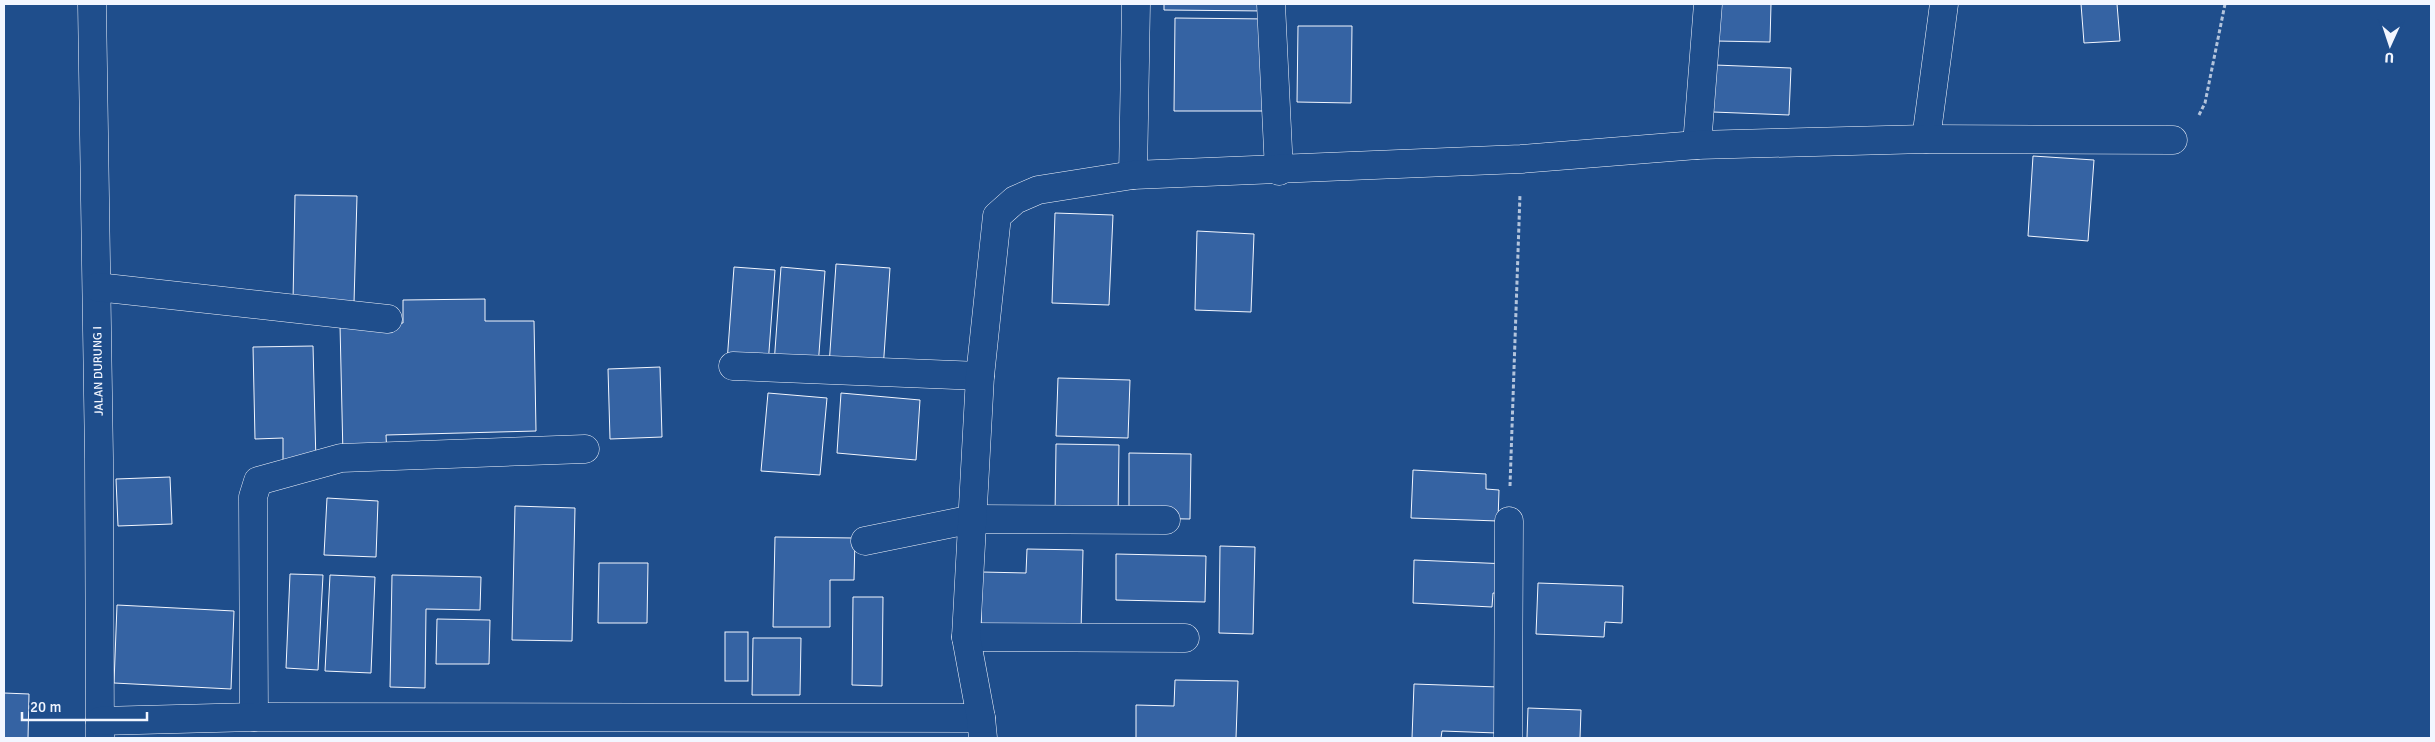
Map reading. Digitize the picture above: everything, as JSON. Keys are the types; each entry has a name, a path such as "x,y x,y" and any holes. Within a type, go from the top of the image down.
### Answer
{"street":[{"name":"JALAN DURUNG I","path":"92,4 97,287 100,730"},
{"path":"1133,176 1136,4"},
{"path":"1271,4 1279,171"},
{"path":"1697,145 1708,4"},
{"path":"1926,139 1944,4"},
{"path":"100,730 254,717 982,728 966,637 980,376 996,216 1015,200 1038,190 1133,176 1521,159 1697,145 1926,139 2173,140"},
{"path":"97,287 388,319"},
{"path":"733,366 980,376"},
{"path":"254,717 253,497 258,481 341,458 585,449"},
{"path":"865,541 973,519 1166,520"},
{"path":"1508,738 1509,521"},
{"path":"966,637 1185,638"}],"path":[{"path":"2173,140 2192,130 2205,103 2224,4"},
{"path":"1509,521 1521,159"}],"building":[{"path":"1164,4 1266,4 1266,11 1164,10"},
{"path":"1718,4 1771,4 1770,42 1716,41"},
{"path":"2081,4 2117,4 2120,41 2084,43"},
{"path":"1175,18 1268,19 1267,111 1174,111"},
{"path":"1298,26 1352,26 1351,103 1297,102"},
{"path":"1715,65 1791,68 1789,115 1713,112"},
{"path":"2033,156 2094,160 2088,241 2028,236"},
{"path":"295,195 357,196 354,303 293,302"},
{"path":"1055,213 1113,215 1109,305 1052,303"},
{"path":"1197,231 1254,234 1251,312 1195,310"},
{"path":"836,264 890,268 883,370 829,366"},
{"path":"734,267 775,270 768,365 727,362"},
{"path":"781,267 825,271 818,367 774,364"},
{"path":"485,299 485,321 534,321 536,431 386,435 387,455 343,456 340,325 403,323 403,300"},
{"path":"313,346 316,463 283,463 283,438 255,439 253,347"},
{"path":"660,367 662,437 610,439 608,369"},
{"path":"1058,378 1130,380 1128,438 1056,436"},
{"path":"768,393 827,398 820,475 761,471"},
{"path":"841,393 920,400 916,460 837,453"},
{"path":"1056,444 1119,445 1118,518 1055,517"},
{"path":"1129,453 1191,454 1190,519 1129,518"},
{"path":"1413,470 1486,474 1486,489 1499,490 1498,521 1411,518"},
{"path":"170,477 172,524 118,526 116,479"},
{"path":"327,498 378,501 376,557 324,555"},
{"path":"515,506 575,508 572,641 512,640"},
{"path":"775,537 855,538 854,580 830,580 830,627 773,627"},
{"path":"1220,546 1255,547 1253,634 1219,633"},
{"path":"1027,549 1083,550 1081,632 981,631 982,572 1026,573"},
{"path":"1116,554 1206,556 1205,602 1116,600"},
{"path":"1414,560 1508,564 1507,594 1493,593 1492,607 1413,603"},
{"path":"599,563 648,563 647,623 598,623"},
{"path":"290,574 323,575 318,670 286,668"},
{"path":"330,575 375,577 371,673 325,671"},
{"path":"392,575 481,577 480,610 426,609 425,688 390,687"},
{"path":"1538,583 1623,586 1622,623 1605,622 1604,637 1536,634"},
{"path":"853,597 883,597 882,686 852,685"},
{"path":"117,605 234,611 231,689 114,683"},
{"path":"437,619 490,620 489,664 436,664"},
{"path":"725,632 748,632 748,681 725,681"},
{"path":"753,638 801,638 800,695 752,695"},
{"path":"1175,680 1238,681 1236,738 1136,738 1136,705 1174,706"},
{"path":"1414,684 1499,687 1497,733 1442,731 1441,738 1412,738"},
{"path":"4,693 29,694 28,738 4,738"},
{"path":"1528,708 1581,710 1580,738 1527,738"}]}
